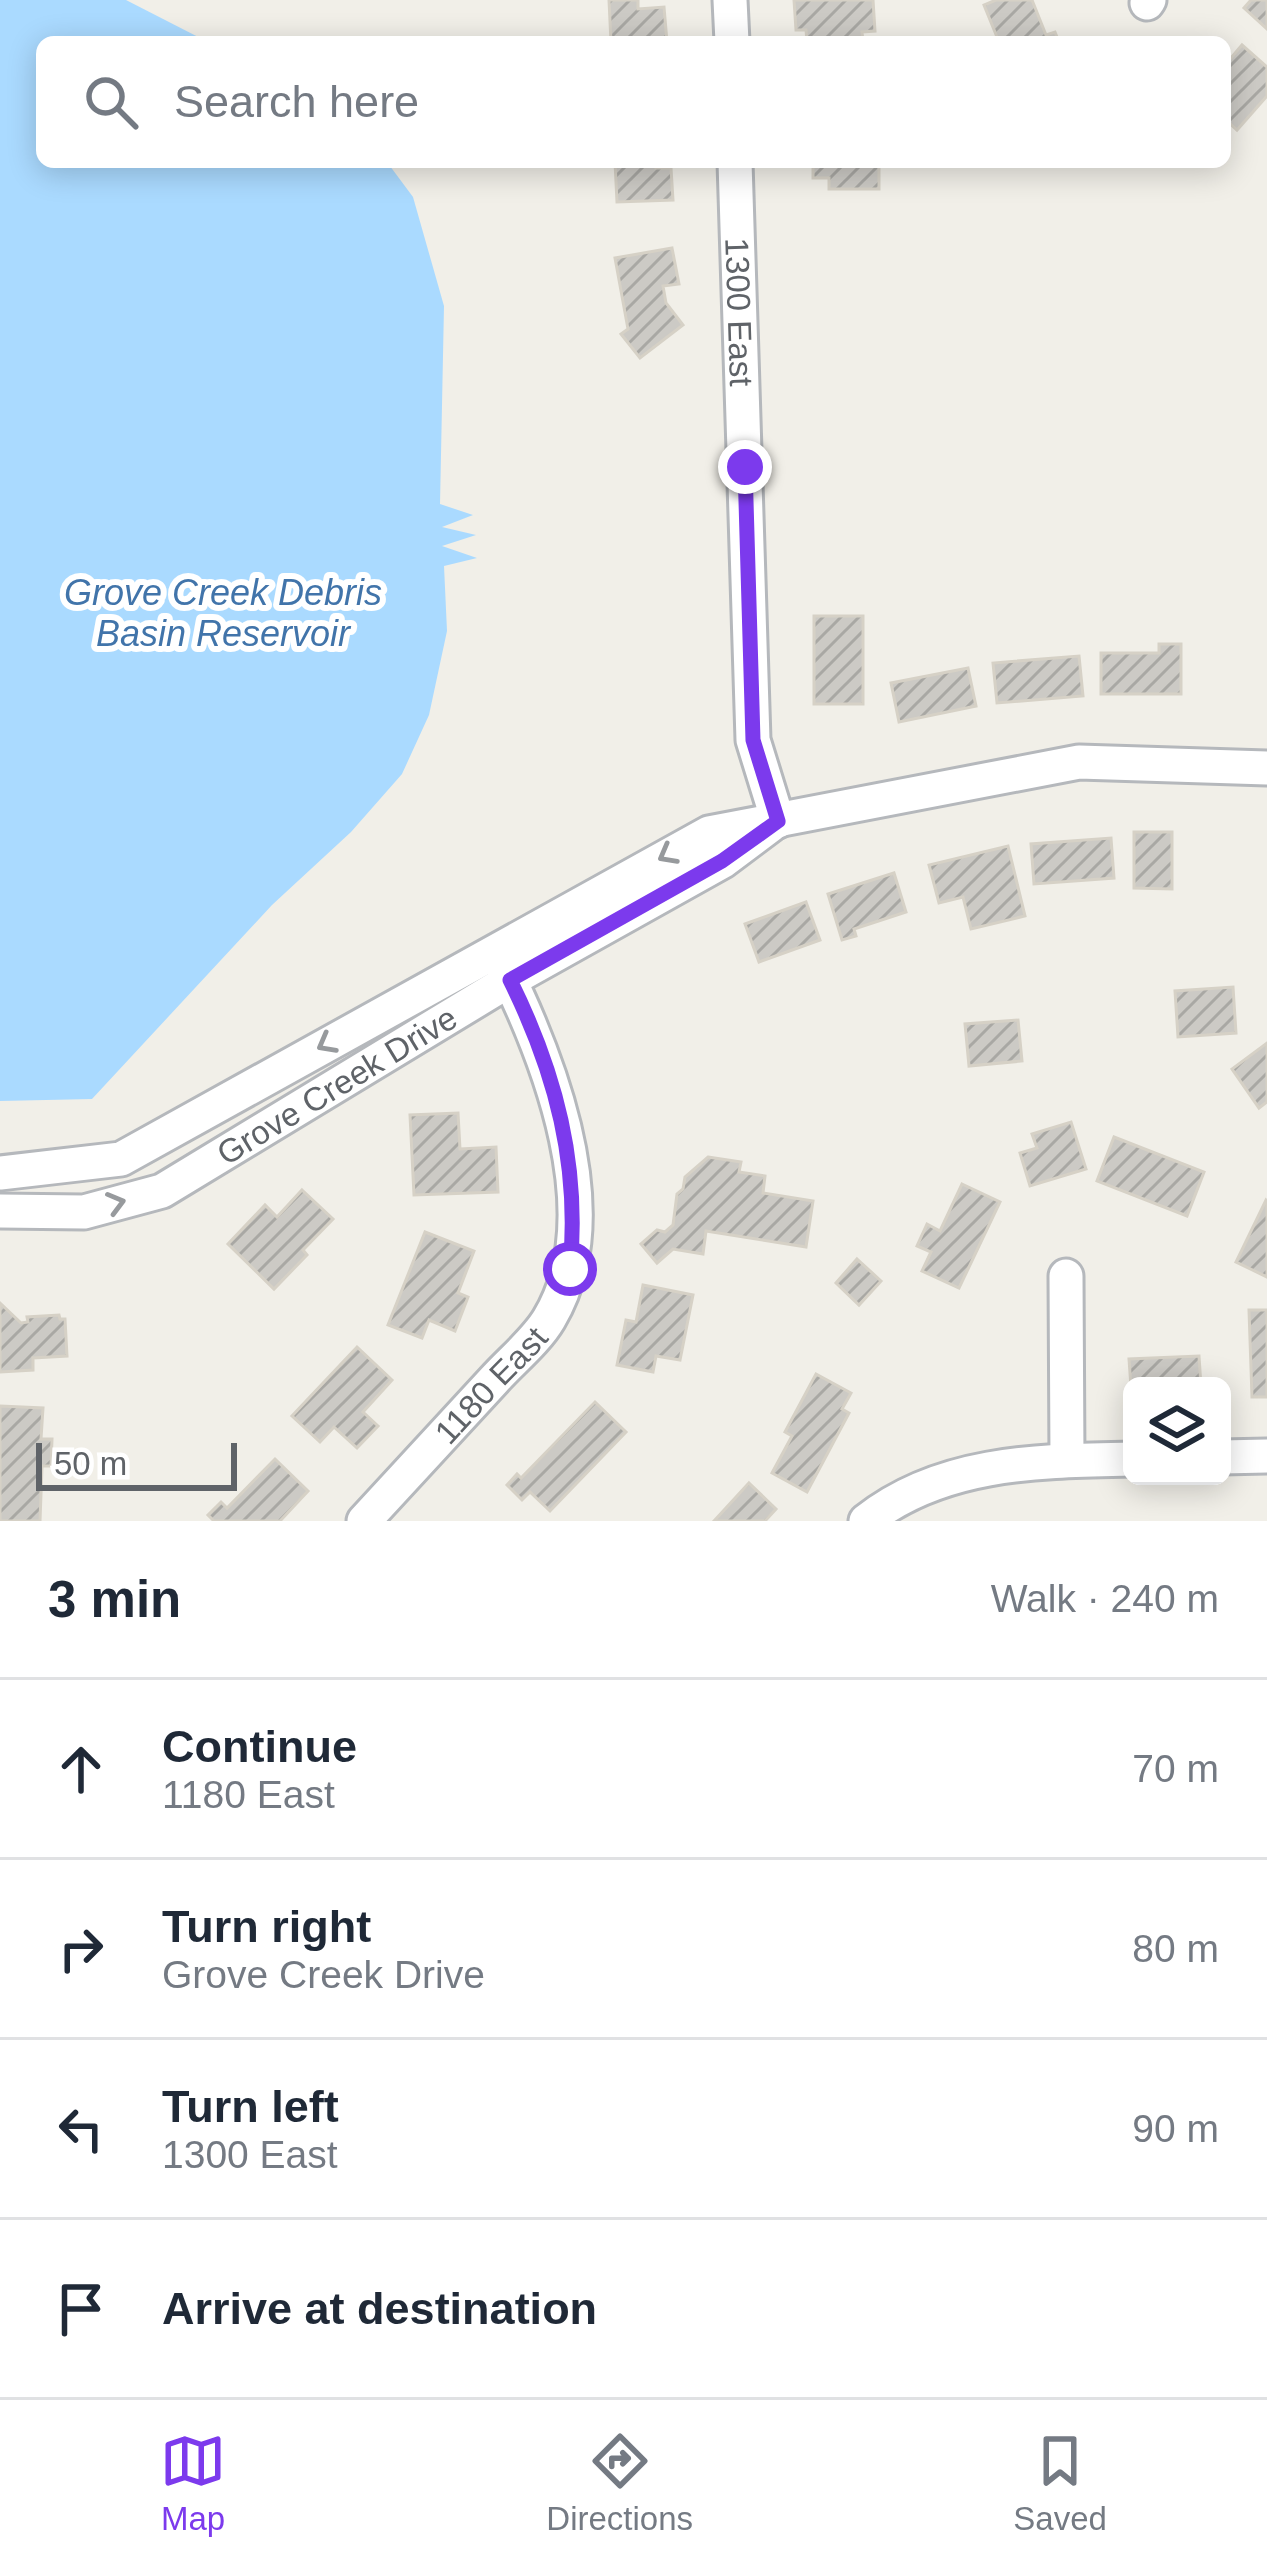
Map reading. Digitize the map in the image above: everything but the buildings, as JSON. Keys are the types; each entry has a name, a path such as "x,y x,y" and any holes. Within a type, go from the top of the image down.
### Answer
{"street":[{"path":"730,0 732,36"},
{"name":"1300 East","path":"735,168 753,740 778,821"},
{"name":"Grove Creek Drive","path":"0,1211 84,1212 162,1191 709,833 1079,762 1267,768"},
{"name":"Grove Creek Drive","path":"0,1173 121,1160 503,965"},
{"name":"1180 East","path":"364,1521 548,1320 570,1269 571,1162 562,1113 532,1024 503,965"},
{"path":"1066,1276 1067,1460"},
{"path":"1231,1457 1267,1456"},
{"path":"879,1512 967,1472 1067,1460 1123,1459"}],"water":[{"name":"Grove Creek Debris Basin Reservoir","path":"0,0 126,0 196,36 36,36 36,168 391,168 413,197 444,306 440,504 473,515 442,527 476,535 442,546 477,558 444,566 447,631 429,715 402,774 351,832 272,905 92,1099 0,1101"}],"route":[{"path":"570,1269 571,1162 562,1113 532,1024 510,980 722,861 778,821 753,740 745,467"}]}
